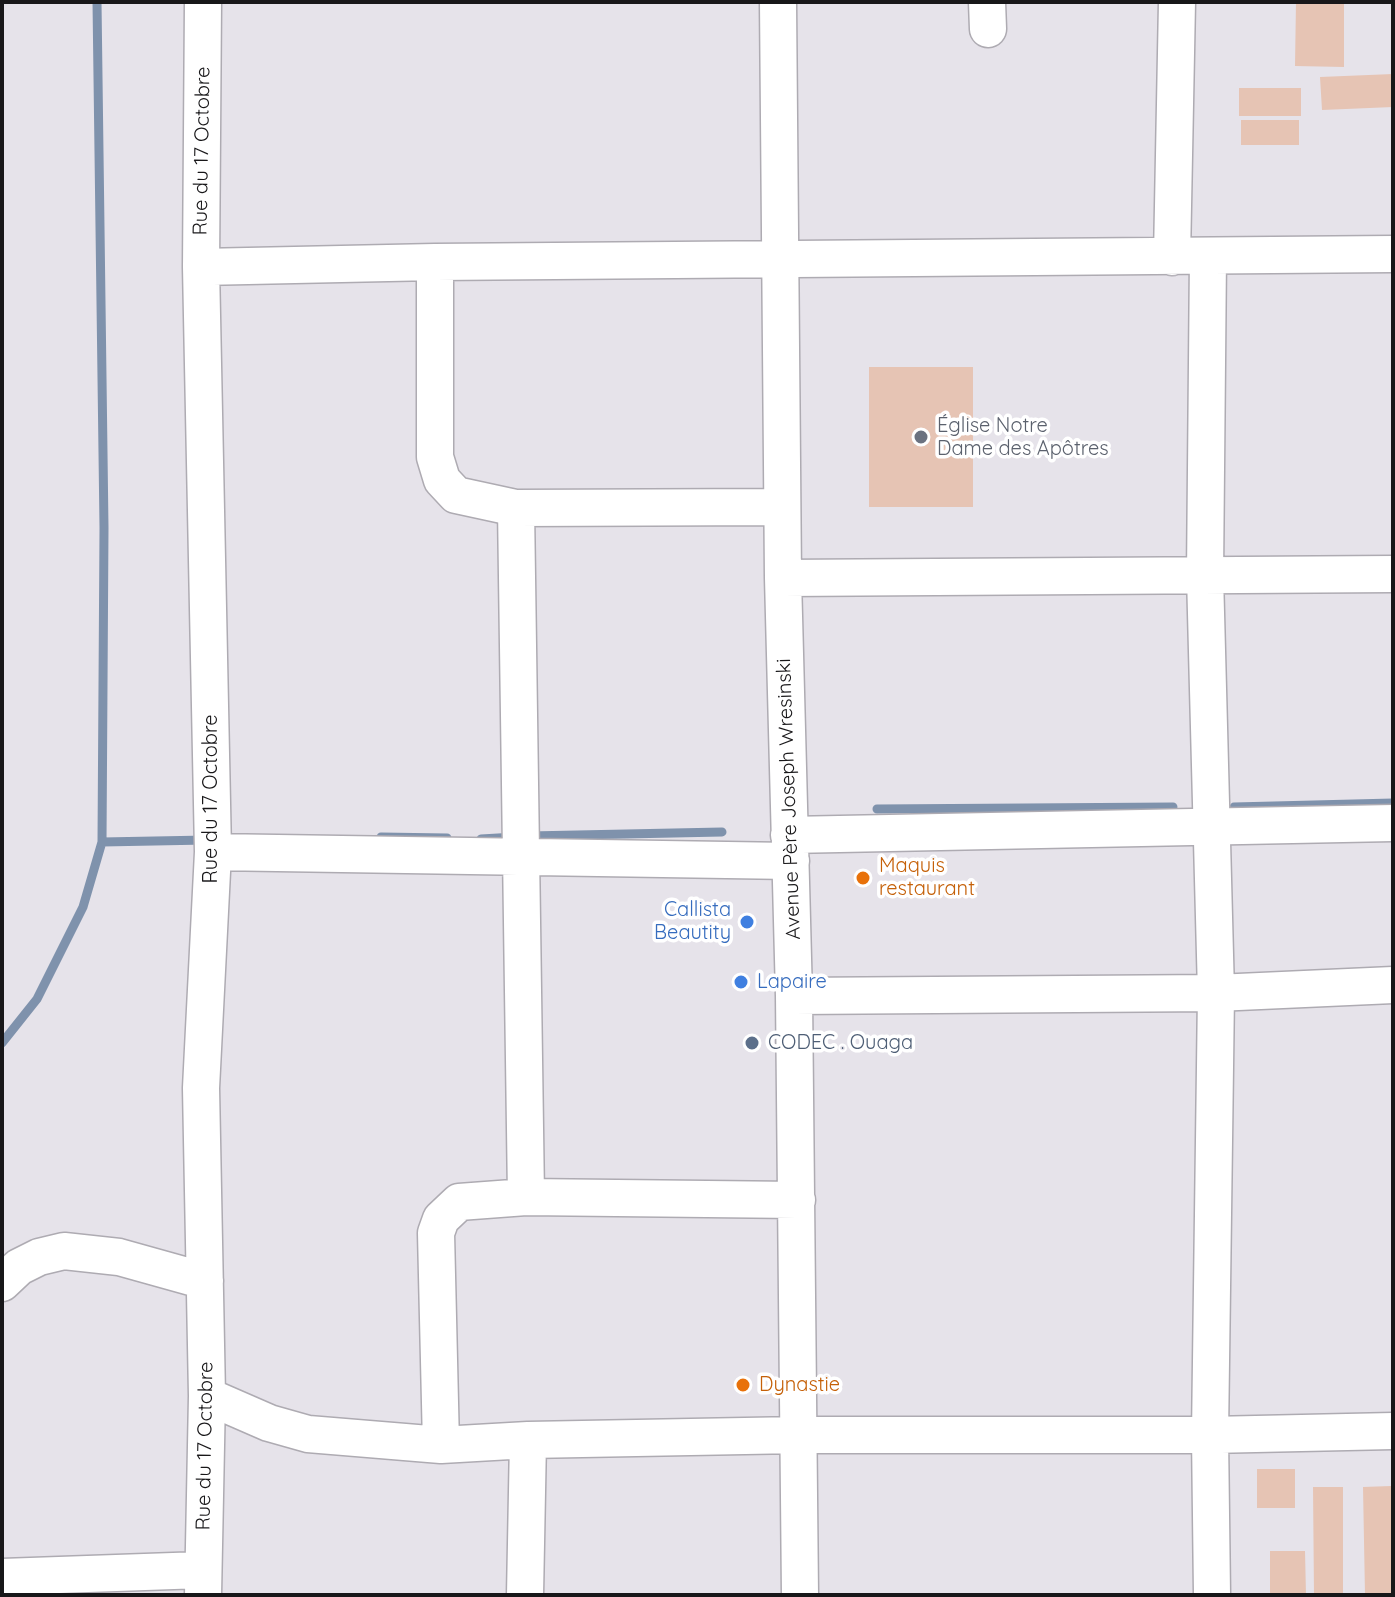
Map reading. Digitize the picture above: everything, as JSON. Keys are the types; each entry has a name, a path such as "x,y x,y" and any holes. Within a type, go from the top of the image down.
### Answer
{"street":[{"name":"Rue du 17 Octobre","path":"202,1582 207,1396 201,1088 213,852 201,267 203,2"},
{"name":"Avenue Père Joseph Wresinski","path":"778,2 782,507 794,996 800,1595"},
{"path":"1172,257 1177,2"},
{"path":"201,267 435,262 1393,254"},
{"path":"1208,256 1205,575 1216,993 1210,1435 1212,1595"},
{"path":"435,262 435,457 442,480 456,495 516,508 782,507"},
{"path":"516,508 526,1197"},
{"path":"783,578 1393,574"},
{"path":"213,852 523,856 790,848 1213,826 1393,823"},
{"path":"794,996 1216,993 1393,985"},
{"path":"441,1445 436,1233 441,1219 459,1202 526,1197 797,1200"},
{"path":"2,1283 19,1267 39,1257 64,1251 119,1257 205,1281"},
{"path":"207,1396 269,1423 308,1434 441,1445 528,1440 799,1435 1210,1435 1393,1431"},
{"path":"525,1595 528,1440"},
{"path":"2,1577 202,1582"}],"building":[{"path":"1296,2 1344,2 1344,67 1295,66"},
{"path":"1393,74 1393,107 1322,110 1320,77"},
{"path":"1239,88 1301,88 1301,116 1239,116"},
{"path":"1241,120 1299,120 1299,145 1241,145"},
{"name":"Église Notre Dame des Apôtres","path":"869,367 973,367 973,507 869,507"},
{"path":"1257,1469 1295,1469 1295,1508 1257,1508"},
{"path":"1391,1486 1393,1594 1365,1595 1363,1487"},
{"path":"1313,1487 1343,1487 1343,1595 1314,1595"},
{"path":"1270,1551 1305,1551 1306,1595 1270,1595"}],"waterway":[{"path":"2,1043 37,999 83,907 102,842 104,528 97,2"},
{"path":"1234,807 1393,803"},
{"path":"877,809 1173,807"},
{"path":"529,836 722,832"},
{"path":"381,837 447,838"},
{"path":"481,839 515,837"},
{"path":"102,842 207,840"}],"place":[{"name":"Église Notre Dame des Apôtres","path":"921,437"},
{"name":"Maquis restaurant","path":"863,878"},
{"name":"Callista Beautity","path":"747,922"},
{"name":"Lapaire","path":"741,982"},
{"name":"CODEC . Ouaga","path":"752,1043"},
{"name":"Dynastie","path":"743,1385"}]}
